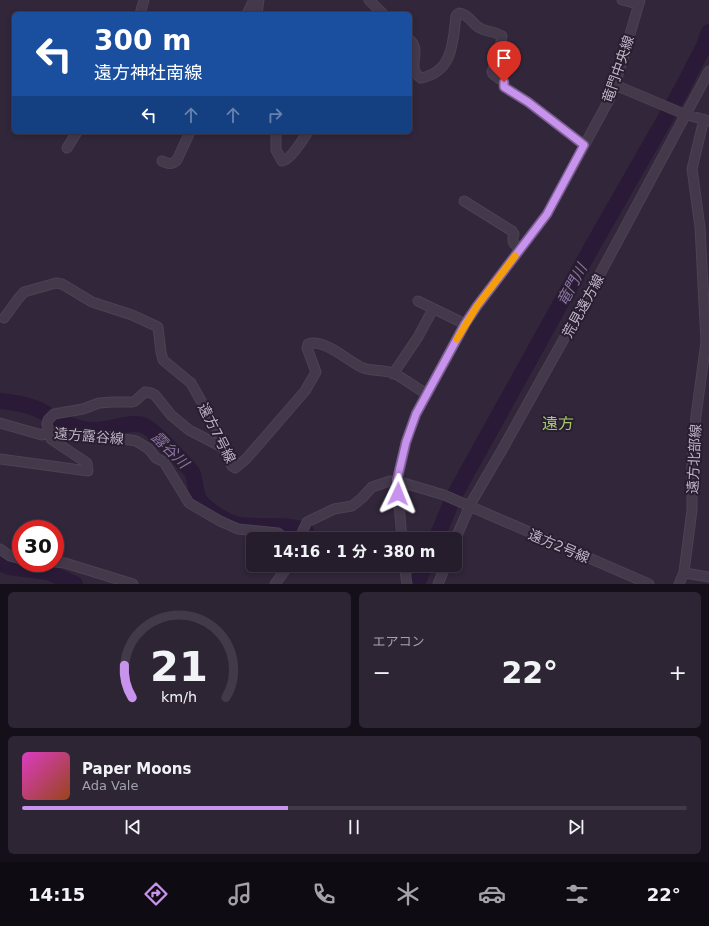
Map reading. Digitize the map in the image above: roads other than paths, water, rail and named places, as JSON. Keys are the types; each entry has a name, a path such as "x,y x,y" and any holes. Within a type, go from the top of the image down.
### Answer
{"street":[{"path":"141,12 144,0"},
{"path":"248,12 254,0"},
{"path":"257,12 259,0"},
{"path":"369,0 381,12"},
{"path":"622,0 639,2"},
{"name":"竜門中央線","path":"401,532 397,480 406,442 416,414 465,324 547,214 610,98 639,2"},
{"path":"412,42 415,48 413,70 416,75 421,78 432,74 441,68 448,59 452,50 456,16 458,13 461,13 472,20 480,28 495,32 502,36 492,72 493,74 504,82 504,87 528,102 584,145"},
{"name":"荒見遠方線","path":"458,532 469,507 600,274 709,71"},
{"path":"615,84 685,114 706,120"},
{"name":"遠方北部線","path":"679,584 684,572 692,510 692,465 696,416 706,377 706,342 700,227 692,169 706,120"},
{"path":"67,148 76,134"},
{"path":"162,161 169,164 174,163 177,160 189,134"},
{"path":"276,134 276,150 282,161 290,158 307,134"},
{"path":"464,201 512,231 514,234 512,241 520,249"},
{"name":"遠方7号線","path":"4,318 24,292 56,283 62,284 92,302 132,315 158,327 163,360 191,383 225,444 225,452 232,466 235,468 270,432 304,391 316,372 307,348 308,344 318,344 329,348 363,368 393,374 427,394"},
{"path":"418,301 465,324"},
{"path":"393,374 418,337 433,309"},
{"path":"0,459 88,471 87,464 51,439 47,424 48,420 54,414 82,409 99,403 132,402 146,392 155,395 171,414 189,430 222,447 225,452"},
{"name":"遠方露谷線","path":"0,423 42,435 50,431 85,437 105,436 136,441 149,449 156,458 164,462 190,503 220,521 238,529 268,532"},
{"path":"302,532 307,522 334,509 352,506 372,487 397,480"},
{"name":"遠方2号線","path":"397,480 444,495 649,584"},
{"path":"0,548 12,557"},
{"path":"64,563 133,584"},
{"path":"275,584 284,572"},
{"path":"405,572 406,584"},
{"path":"438,584 443,572"},
{"path":"684,572 709,577"}],"waterway":[{"name":"竜門川","path":"439,532 454,496 593,245 677,98 704,46 709,32"},
{"name":"露谷川","path":"0,401 30,406 47,414"},
{"name":"露谷川","path":"55,419 75,427 91,430 102,430 133,424 145,426 162,440 192,472 198,498 203,505 212,512 236,524 281,526 298,528 306,531"},
{"path":"0,563 9,567 48,572 75,584"},
{"name":"竜門川","path":"417,584 422,572"}],"district":[{"name":"遠方","path":"558,423"}]}
